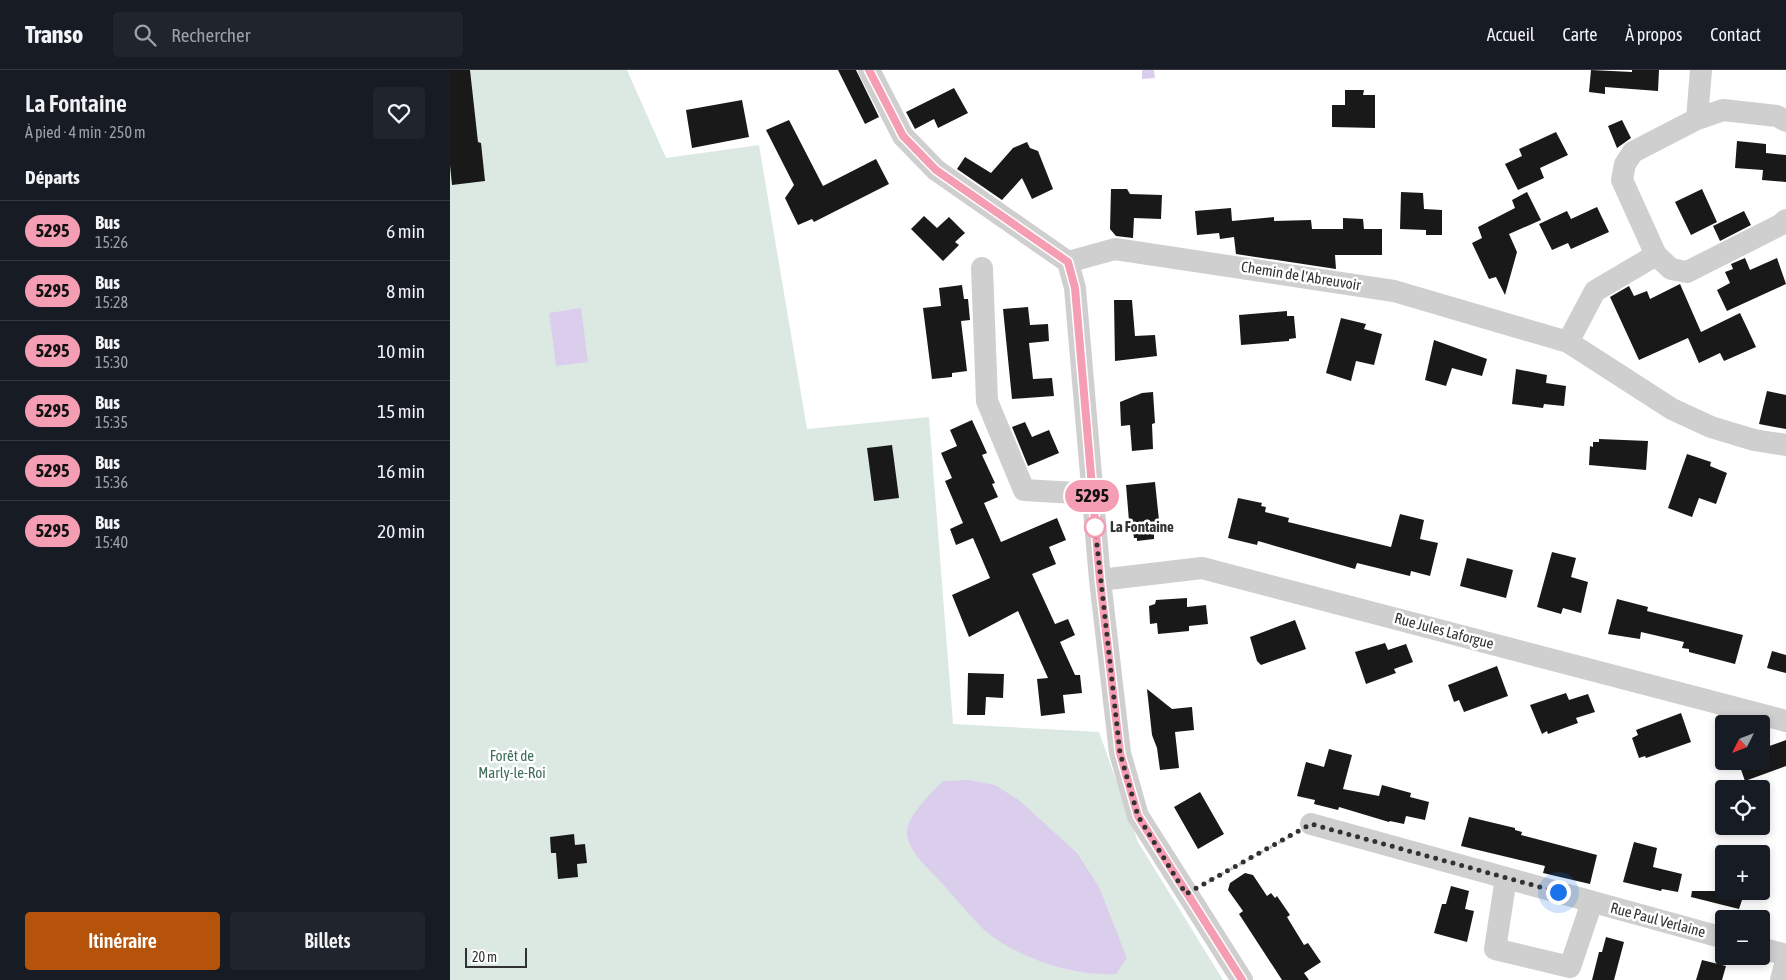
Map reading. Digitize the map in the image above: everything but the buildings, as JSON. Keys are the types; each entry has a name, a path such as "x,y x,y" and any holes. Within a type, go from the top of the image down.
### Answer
{"street":[{"path":"869,70 903,136 936,170 1068,262 1075,288 1100,580 1120,753 1138,816 1242,980"},
{"path":"1697,119 1701,70"},
{"path":"1786,121 1776,116 1722,110 1697,119 1633,152 1625,164 1622,180 1656,255 1671,269 1687,272 1780,225 1786,220"},
{"name":"Chemin de l'Abreuvoir","path":"1068,262 1115,248 1394,291 1568,342 1672,409 1737,435 1786,445"},
{"path":"1568,342 1594,291 1656,255"},
{"path":"982,268 987,401 1024,490 1092,494"},
{"name":"Rue Jules Laforgue","path":"1100,580 1202,568 1786,721"},
{"name":"Rue Paul Verlaine","path":"1311,824 1715,936"},
{"name":"Rue Paul Verlaine","path":"1506,878 1495,948 1570,967 1592,902"},
{"path":"1770,951 1786,955"},
{"path":"1781,980 1786,961"}],"path":[{"path":"1186,894 1311,824"}],"green space":[{"name":"Forêt de Marly-le-Roi","path":"450,70 627,70 666,158 759,145 807,429 929,417 953,724 1099,732 1138,842 1223,980 450,980"}],"shaded area":[{"path":"1142,70 1154,70 1155,78 1142,79"},
{"path":"581,308 588,362 556,366 549,313"},
{"path":"968,780 995,785 1019,800 1077,853 1099,887 1127,958 1116,974 1081,972 1063,968 1045,963 1010,948 982,928 914,852 907,833 915,812 943,781"}],"bus line":[{"name":"5295","path":"869,70 903,136 936,170 952,183 1068,262 1075,288 1100,580 1120,753 1138,816 1242,980"}],"place":[{"name":"La Fontaine","path":"1095,527"}],"route":[{"path":"1095,527 1120,753 1138,816 1186,894 1311,824 1558,892"}]}
